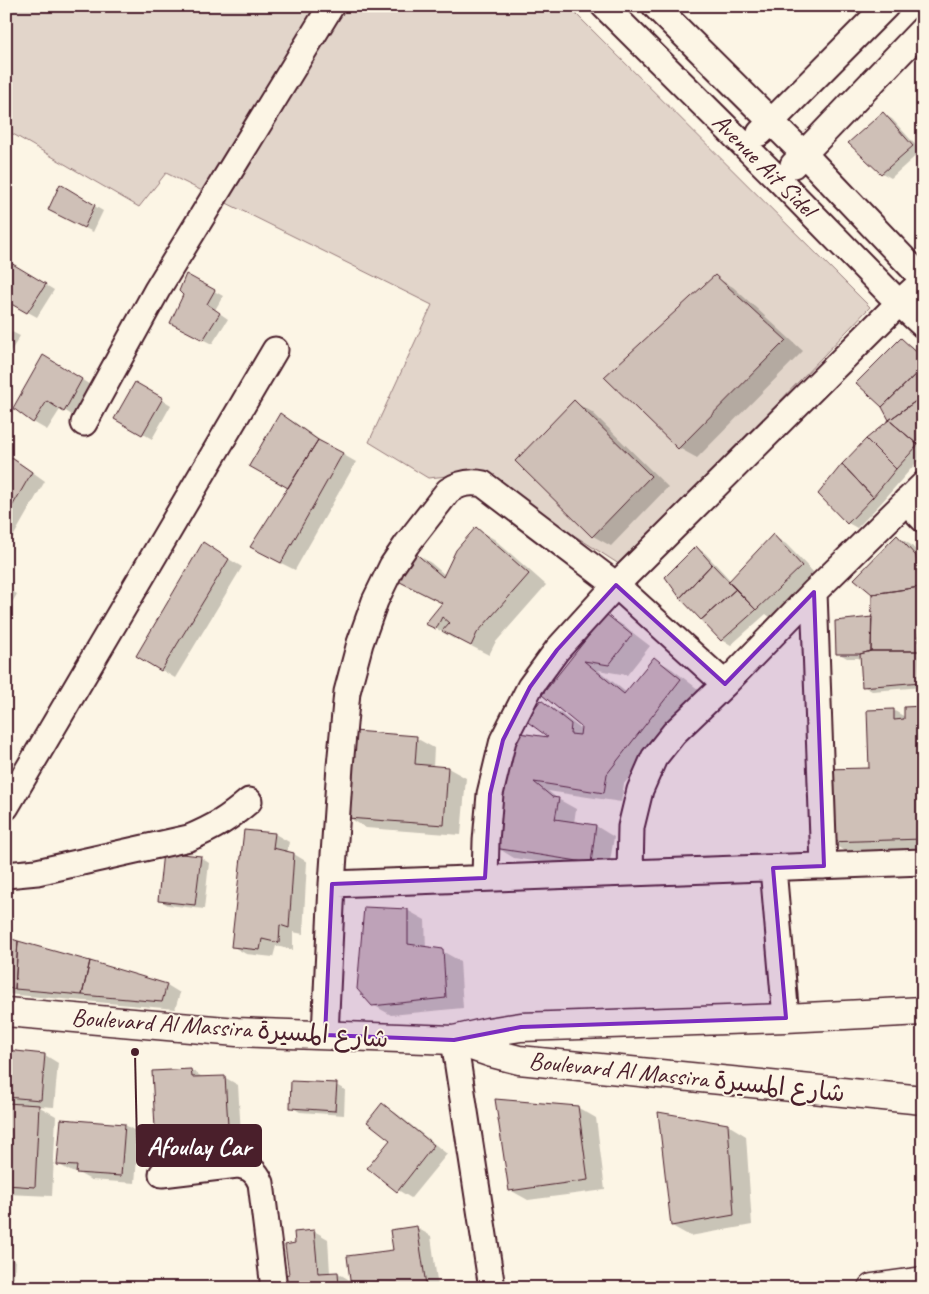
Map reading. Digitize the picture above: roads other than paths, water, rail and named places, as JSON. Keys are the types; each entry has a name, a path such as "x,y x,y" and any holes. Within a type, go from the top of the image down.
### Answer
{"main road":[{"name":"Boulevard Al Massira شارع المسيرة","path":"6,1012 237,1032 454,1040 521,1027 786,1018 923,1010"},
{"name":"Boulevard Al Massira شارع المسيرة","path":"454,1040 518,1060 923,1100"},
{"path":"872,1288 920,1283"}],"street":[{"path":"84,423 157,290 332,6"},
{"name":"Avenue Ait Sidel","path":"604,6 923,325"},
{"name":"Avenue Ait Sidel","path":"656,6 803,153 923,280"},
{"path":"745,147 886,6"},
{"path":"780,180 803,153 923,28"},
{"path":"485,878 490,794 503,740 530,687 557,650 616,585 923,280"},
{"path":"6,807 275,350"},
{"path":"325,1035 332,884 347,692 360,643 392,566 448,491 464,483 475,482 483,484 616,585 725,684"},
{"path":"630,873 631,827 640,790 654,758 674,733 725,684 814,592 917,502"},
{"path":"814,592 824,866"},
{"path":"6,876 38,872 189,838 218,825 249,800"},
{"path":"332,884 923,862"},
{"path":"773,868 786,1018"},
{"path":"454,1040 492,1288"},
{"path":"162,1174 237,1166 246,1166 253,1170 261,1183 274,1288"}],"place":[{"name":"Afoulay Car","path":"135,1052"}]}
